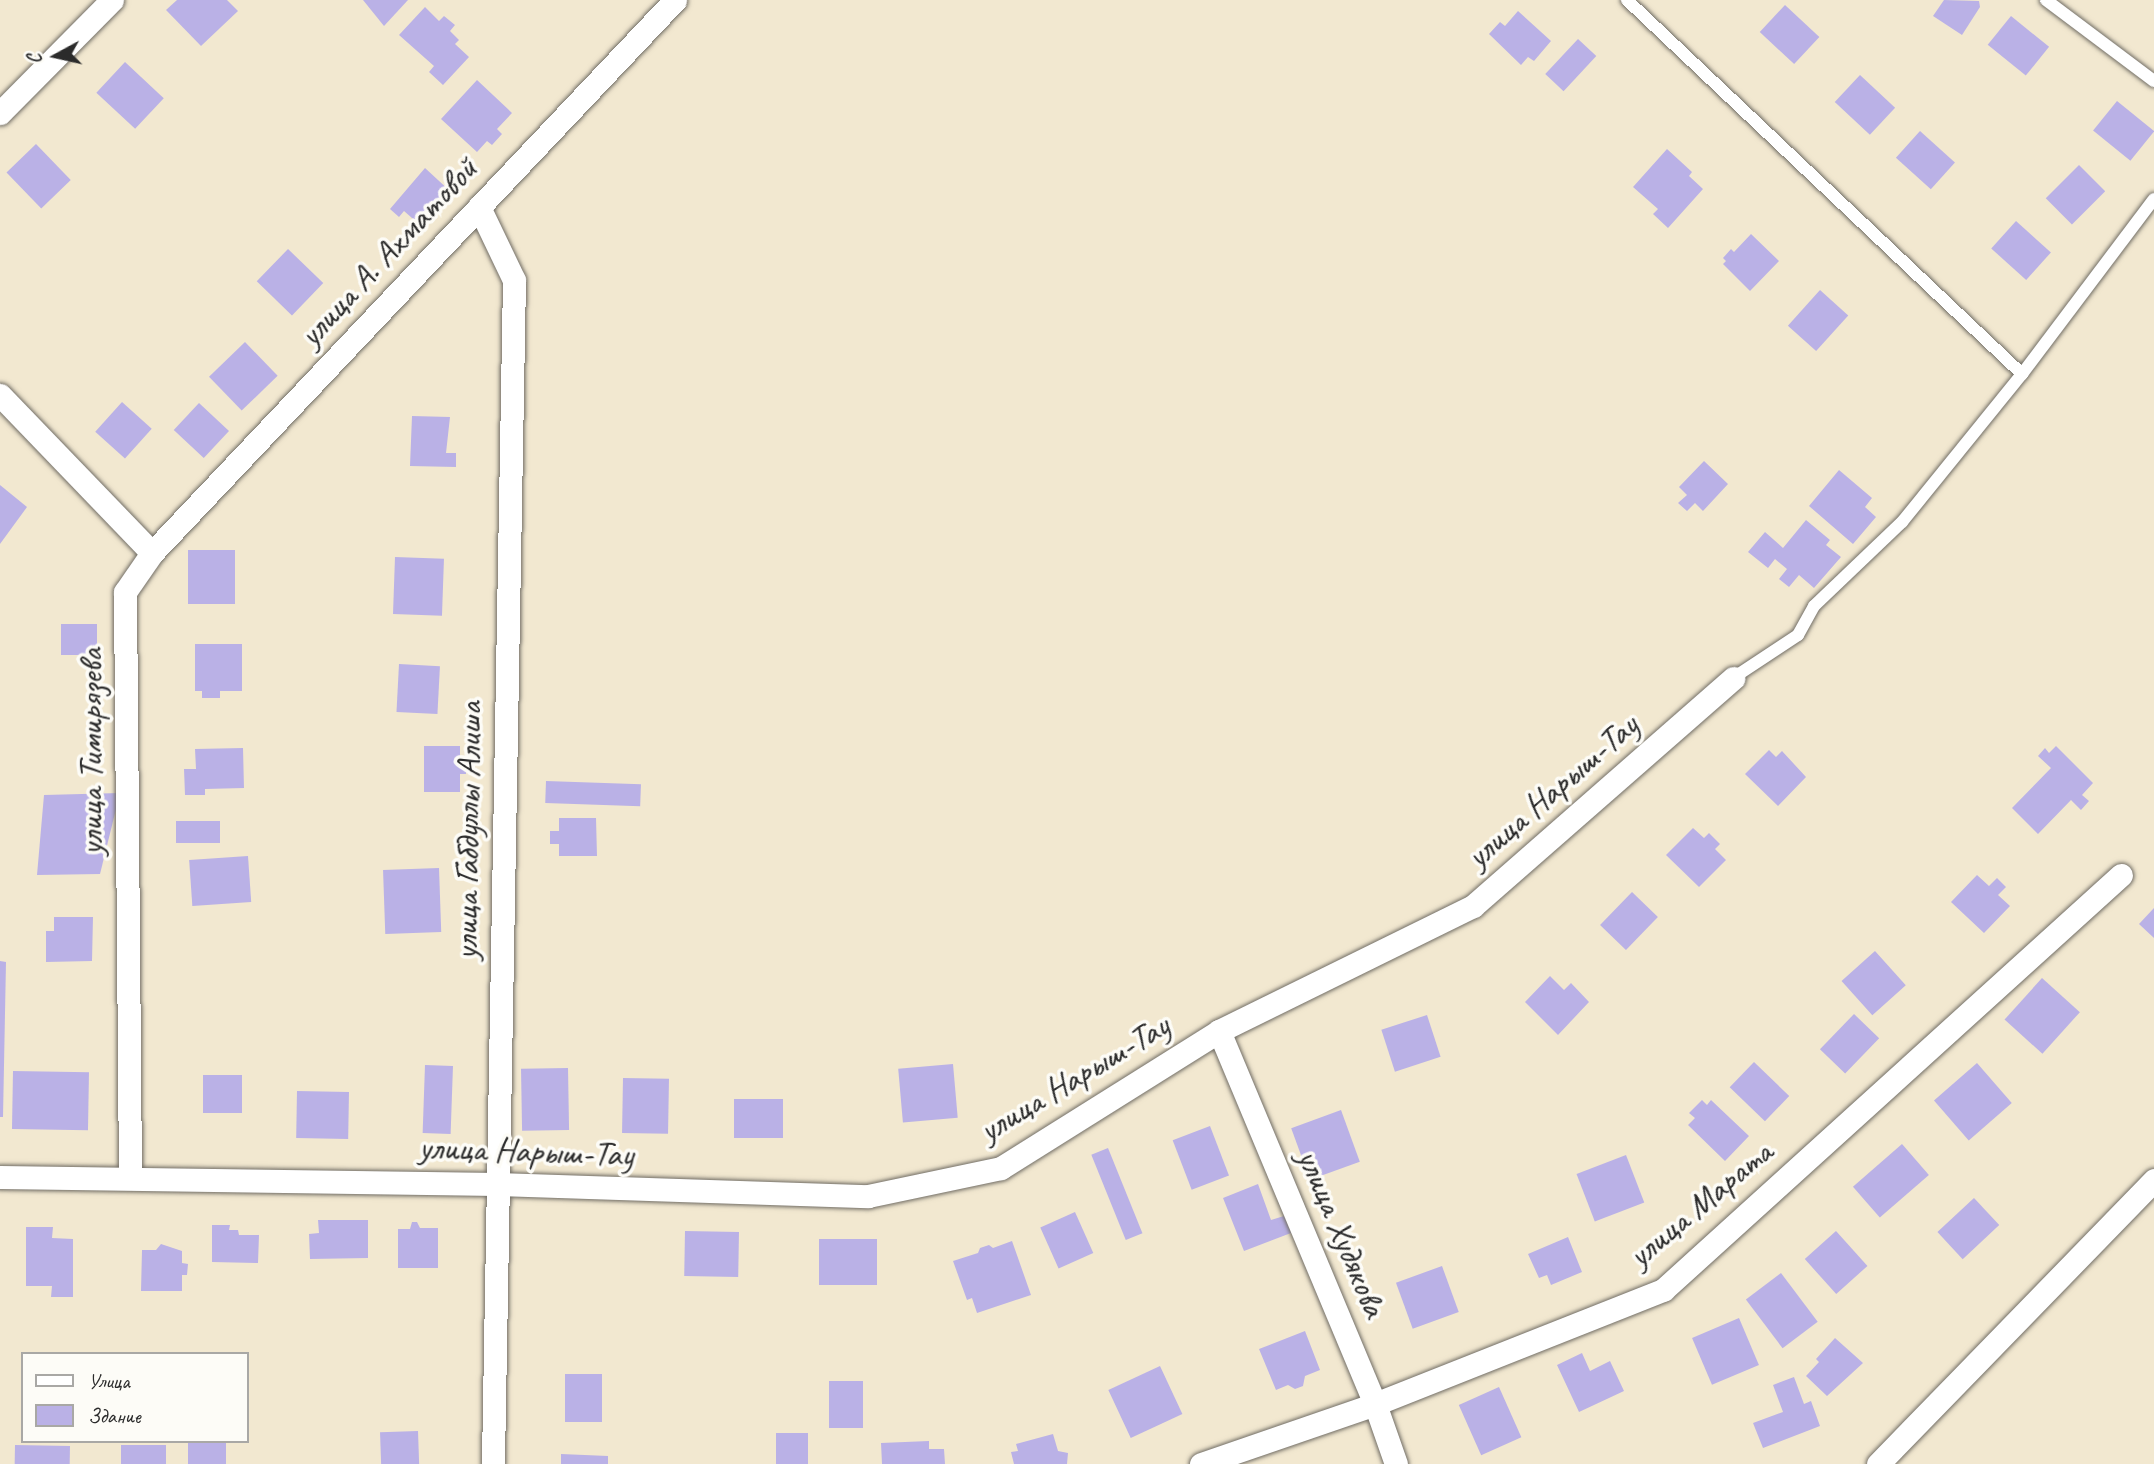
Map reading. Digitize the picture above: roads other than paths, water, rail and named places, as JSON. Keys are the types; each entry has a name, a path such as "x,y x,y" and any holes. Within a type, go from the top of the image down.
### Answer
{"street":[{"path":"0,113 112,0"},
{"name":"улица А. Ахматовой","path":"152,553 675,0"},
{"name":"улица Габдуллы Алиша","path":"479,207 514,280 493,1464"},
{"path":"0,395 152,553"},
{"name":"улица Тимирязева","path":"130,1178 125,592 152,553"},
{"name":"улица Нарыш-Тау","path":"0,1177 497,1184 868,1196 1001,1168 1219,1031 1473,906 1733,678"},
{"name":"улица Марата","path":"1201,1464 1375,1404 1663,1290 2121,875"},
{"name":"улица Худякова","path":"1219,1031 1375,1404 1396,1464"},
{"path":"1878,1464 2154,1180"}],"lane":[{"path":"1627,0 2022,374"},
{"path":"2046,0 2154,81"},
{"path":"1733,678 1798,635 1814,606 1902,522 2022,374 2154,199"}]}
